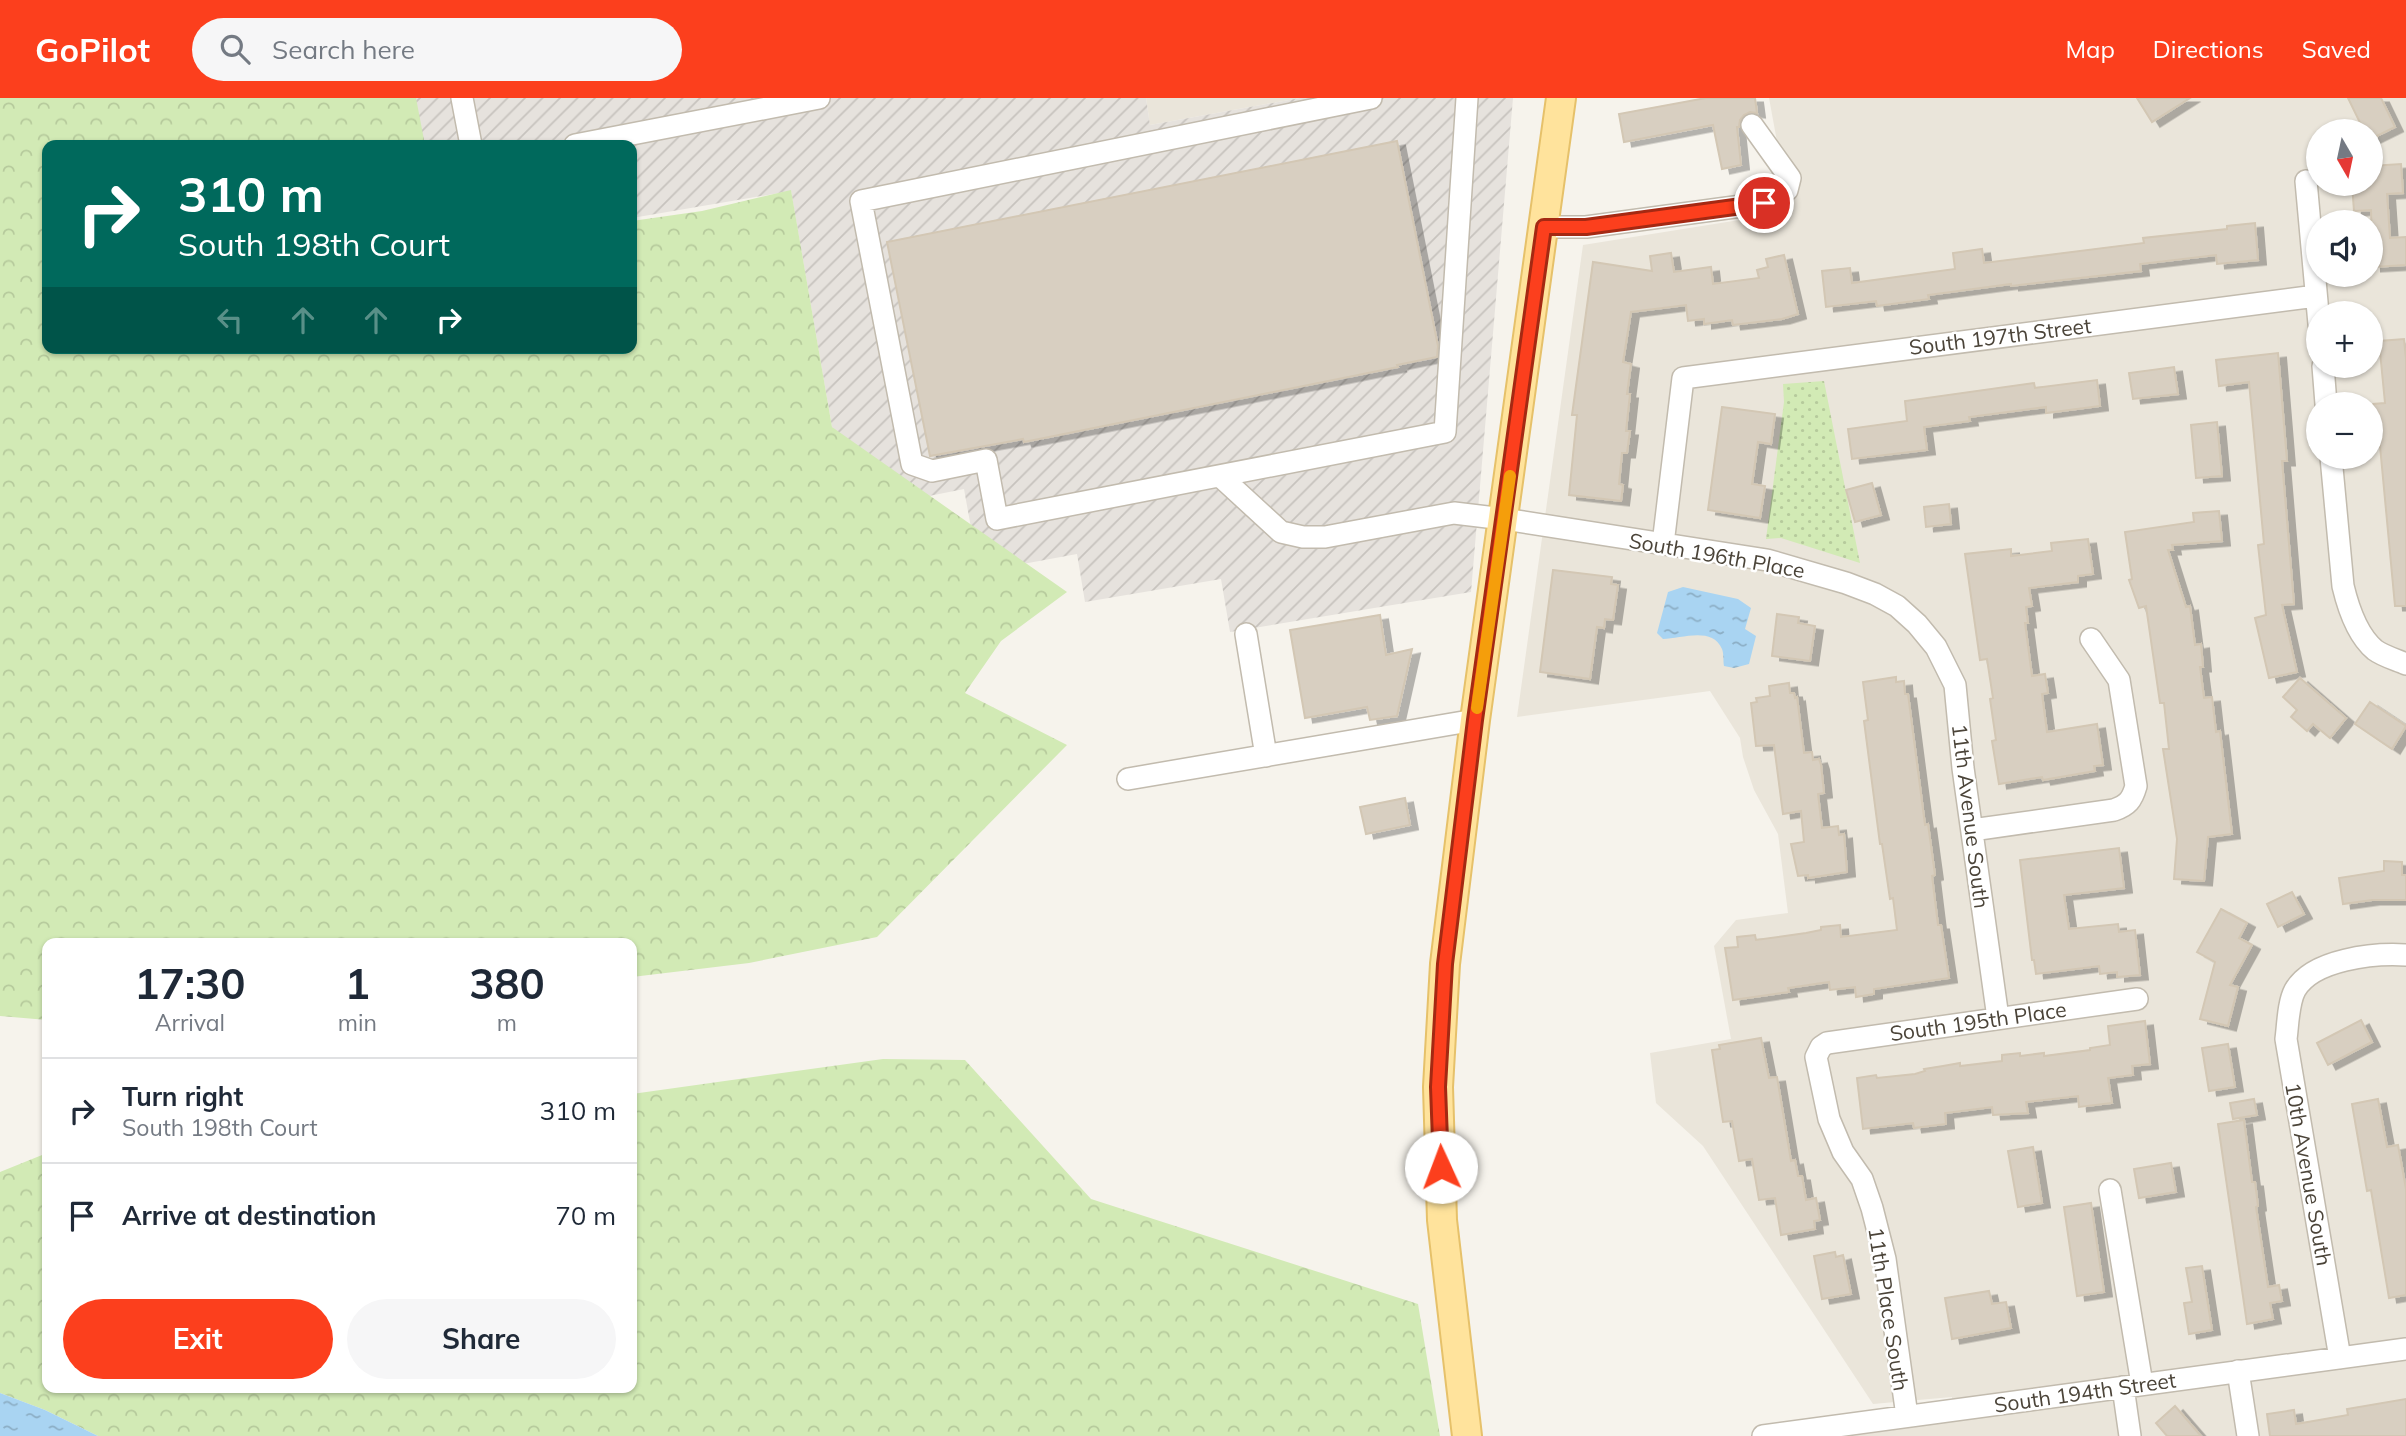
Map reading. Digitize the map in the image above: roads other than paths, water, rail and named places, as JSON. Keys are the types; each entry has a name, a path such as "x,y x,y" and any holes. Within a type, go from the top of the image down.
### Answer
{"main road":[{"path":"1467,1436 1442,1220 1438,1087 1445,964 1475,720 1561,98"}],"street":[{"path":"462,98 470,140"},
{"path":"601,140 819,98"},
{"path":"1371,98 861,201 912,464 932,471 986,460 997,519 1446,432 1466,98"},
{"path":"1544,227 1586,227 1764,203 1787,190 1790,178 1752,125"},
{"path":"2307,196 2317,301"},
{"name":"South 197th Street","path":"1662,544 1684,377 2316,296"},
{"path":"2332,469 2343,586 2348,606 2360,630 2375,650 2406,664"},
{"name":"South 196th Place","path":"1220,476 1281,532 1303,537 1325,537 1454,513 1504,519 1767,561 1823,575 1875,594 1897,606 1917,624"},
{"name":"11th Avenue South","path":"1917,624 1936,647 1955,685 1998,1018"},
{"path":"1245,634 1266,756"},
{"path":"1972,830 2114,810 2132,800 2136,786 2119,680 2091,639"},
{"path":"1128,779 1475,720"},
{"name":"10th Avenue South","path":"2340,1358 2287,1039 2295,990 2328,964 2356,958 2406,955"},
{"name":"South 195th Place","path":"1821,1048 1828,1043 2137,999"},
{"name":"11th Place South","path":"1821,1048 1816,1057 1829,1119 1843,1152 1862,1179 1885,1259 1907,1416"},
{"path":"2110,1190 2133,1385 2130,1436"},
{"name":"South 194th Street","path":"1763,1436 1886,1428 1907,1416 2406,1349"},
{"path":"2238,1371 2248,1436"}],"water":[{"path":"1683,587 1738,599 1751,608 1745,629 1756,636 1749,664 1734,668 1724,666 1722,649 1711,638 1696,635 1663,639 1657,633 1668,592"},
{"path":"0,1393 45,1410 98,1436 0,1436"}]}
